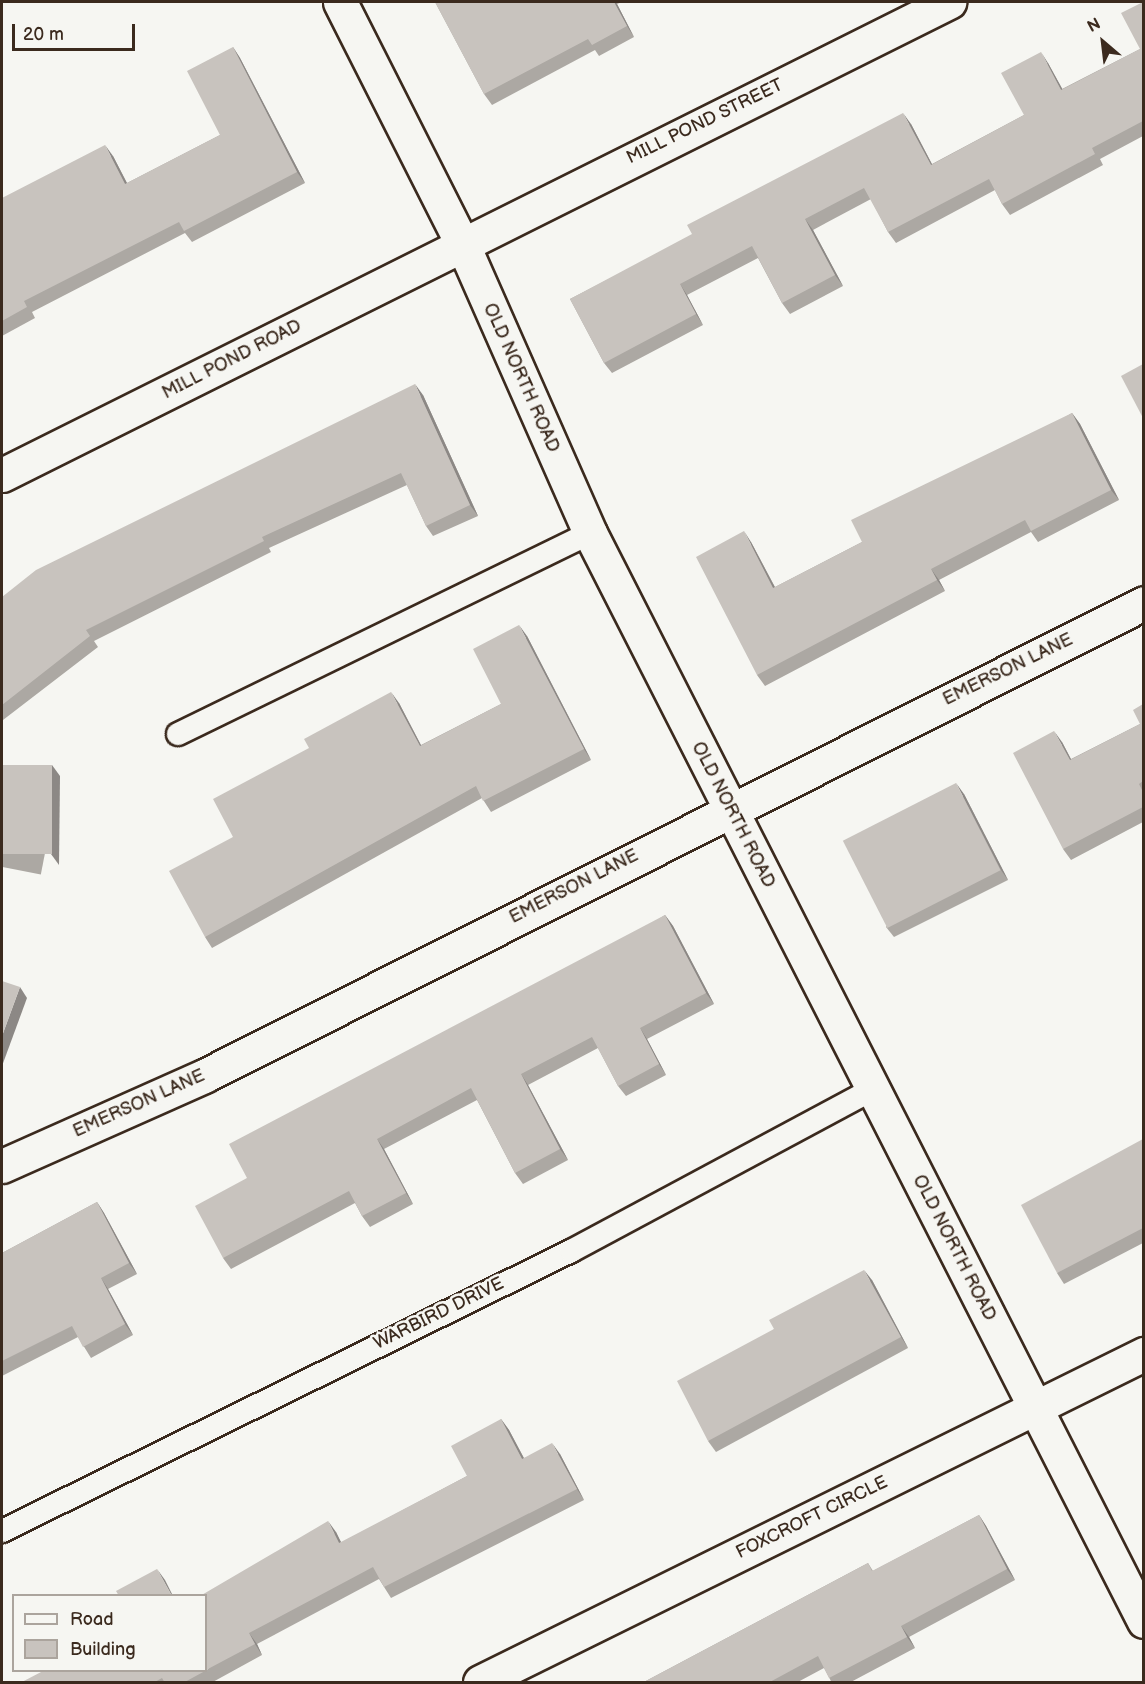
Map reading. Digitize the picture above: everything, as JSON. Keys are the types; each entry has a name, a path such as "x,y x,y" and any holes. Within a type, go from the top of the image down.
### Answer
{"street":[{"name":"OLD NORTH ROAD","path":"340,2 463,244 590,533 1143,1621"},
{"name":"MILL POND STREET","path":"463,244 949,2"},
{"name":"MILL POND ROAD","path":"2,476 463,244"},
{"name":"EMERSON LANE","path":"2,1166 204,1076 730,808 1143,603"},
{"name":"FOXCROFT CIRCLE","path":"480,1683 1143,1354"}],"lane":[{"path":"178,734 590,533"},
{"name":"WARBIRD DRIVE","path":"2,1531 571,1251 873,1089"}],"building":[{"path":"435,2 614,2 627,26 592,45 588,39 484,94"},
{"path":"1143,2 1143,121 1092,148 1095,154 1002,204 989,179 888,232 864,188 805,219 835,275 782,303 752,246 680,284 696,314 604,363 570,299 692,234 687,225 903,113 931,165 1024,115 1001,73 1041,52 1061,90 1140,49 1121,13"},
{"path":"233,47 297,172 184,231 179,222 24,301 27,307 2,321 2,198 105,145 125,184 220,135 187,71"},
{"path":"1143,364 1143,418 1121,376"},
{"path":"415,384 470,505 426,526 401,473 262,537 264,541 86,630 90,636 2,705 2,597 36,570"},
{"path":"1072,413 1111,490 1031,531 1025,520 931,569 937,580 757,675 696,557 744,531 773,588 862,542 851,520"},
{"path":"519,625 584,749 483,801 476,786 205,937 169,871 233,837 213,799 309,748 304,739 391,692 420,746 501,704 473,649"},
{"path":"1143,704 1143,781 1139,784 1143,792 1143,807 1063,849 1013,753 1054,731 1070,760 1140,724 1133,710"},
{"path":"2,765 52,765 52,854 2,854"},
{"path":"956,783 1000,870 887,928 843,841"},
{"path":"665,915 706,993 640,1028 659,1064 618,1086 592,1037 521,1074 560,1149 515,1173 471,1088 377,1139 406,1193 362,1216 349,1191 223,1258 195,1206 247,1178 229,1144"},
{"path":"2,981 20,987 2,1036"},
{"path":"1143,1139 1143,1228 1057,1273 1021,1205"},
{"path":"97,1202 129,1263 101,1278 125,1324 83,1347 72,1326 2,1361 2,1253"},
{"path":"864,1270 901,1337 708,1441 677,1381 774,1329 769,1320"},
{"path":"501,1419 522,1459 552,1443 577,1489 384,1587 373,1567 249,1633 255,1644 207,1669 207,1594 203,1594 328,1521 339,1543 467,1476 451,1446"},
{"path":"979,1515 1007,1569 901,1626 907,1637 829,1678 818,1656 768,1683 642,1683 868,1563 872,1571"},
{"path":"157,1569 171,1594 118,1594 116,1591"},
{"path":"41,1672 203,1672 183,1683 165,1683 162,1678 153,1683 20,1683"}]}
